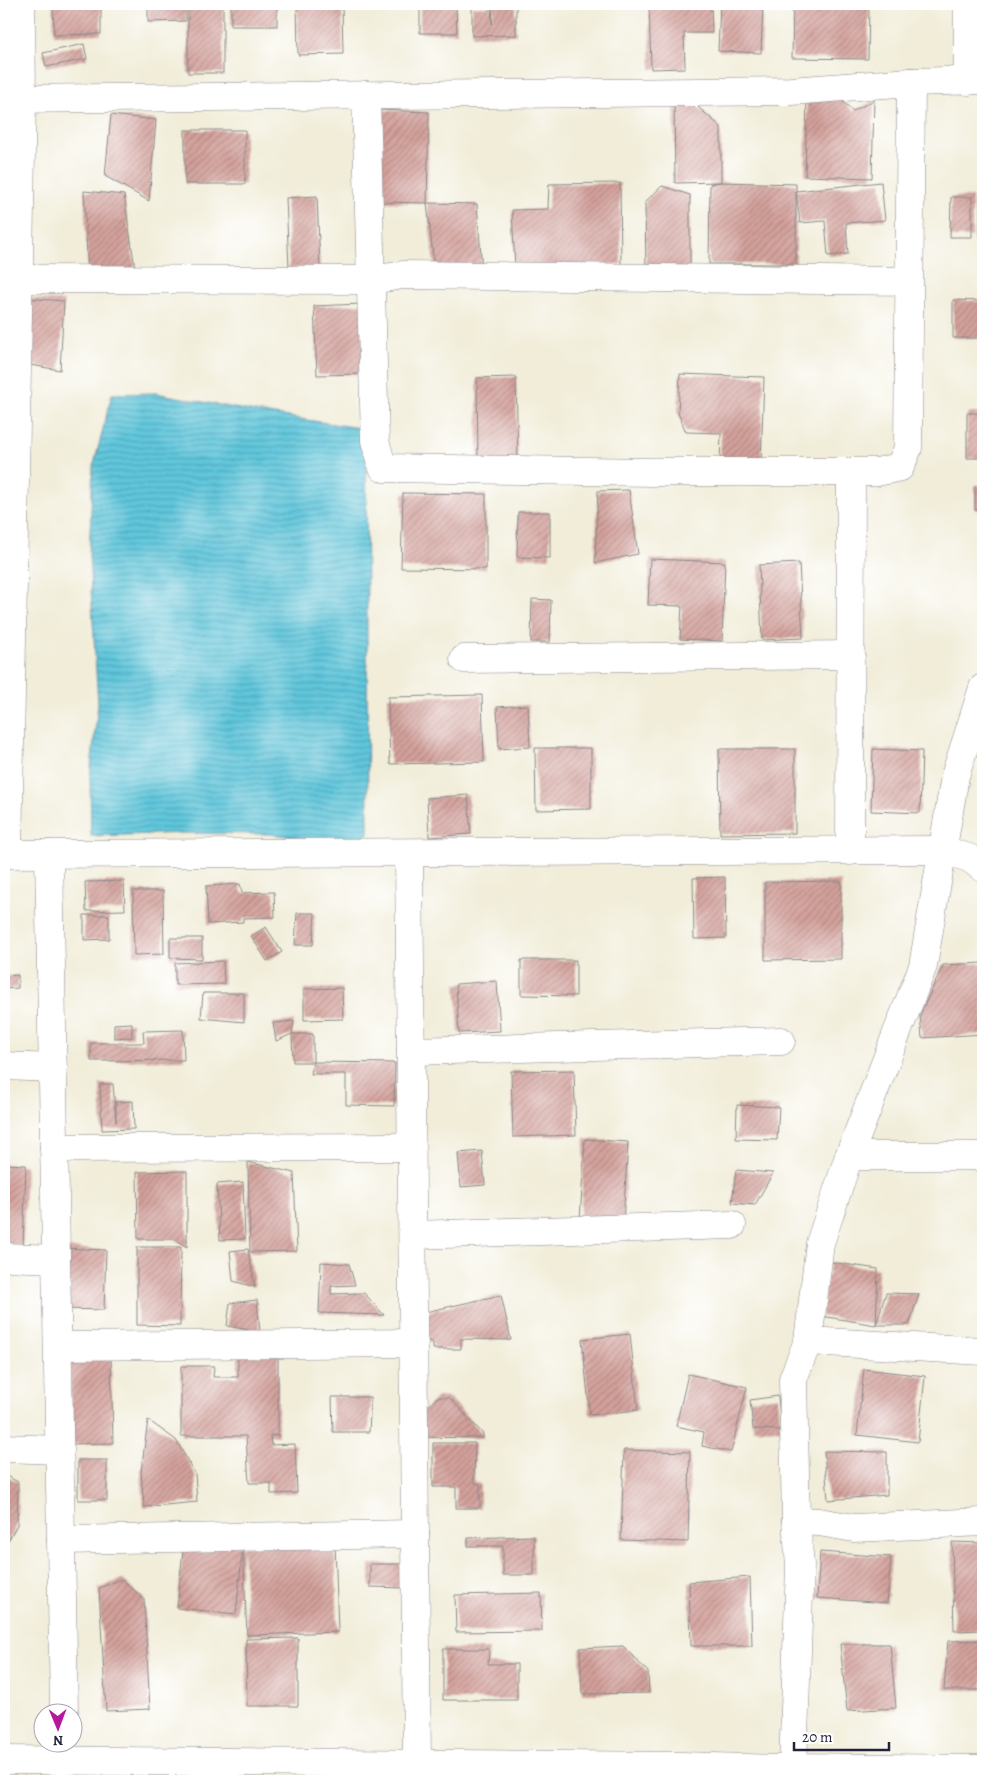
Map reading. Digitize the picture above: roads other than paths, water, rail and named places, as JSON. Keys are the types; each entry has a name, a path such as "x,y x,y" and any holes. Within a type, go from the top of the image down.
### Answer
{"street":[{"path":"21,4 13,99 18,279 8,674 6,854 943,850 969,858 983,868"},
{"path":"13,99 791,91 911,82 976,81 968,4"},
{"path":"366,96 372,280 374,441 383,468 663,472 878,472 900,467 908,448 911,82"},
{"path":"18,279 372,280 403,275 910,281"},
{"path":"850,851 851,472"},
{"path":"464,659 851,656"},
{"path":"783,1773 800,1565 796,1521 793,1379 808,1341 820,1243 849,1156 923,966 955,776 983,688"},
{"path":"409,853 417,1764"},
{"path":"49,854 64,1702"},
{"path":"411,1051 781,1042"},
{"path":"4,1066 53,1068"},
{"path":"54,1148 412,1147"},
{"path":"849,1156 983,1156"},
{"path":"413,1235 732,1225"},
{"path":"4,1257 56,1259"},
{"path":"808,1341 983,1351"},
{"path":"58,1346 414,1343"},
{"path":"4,1448 60,1450"},
{"path":"796,1521 819,1522 854,1528 983,1522"},
{"path":"61,1540 415,1534"},
{"path":"4,1760 58,1752"},
{"path":"82,1752 681,1774 983,1769"}],"water":[{"path":"156,393 255,412 366,429 368,834 354,844 271,834 185,833 91,836 90,777 98,704 89,555 93,468 112,394"}]}
